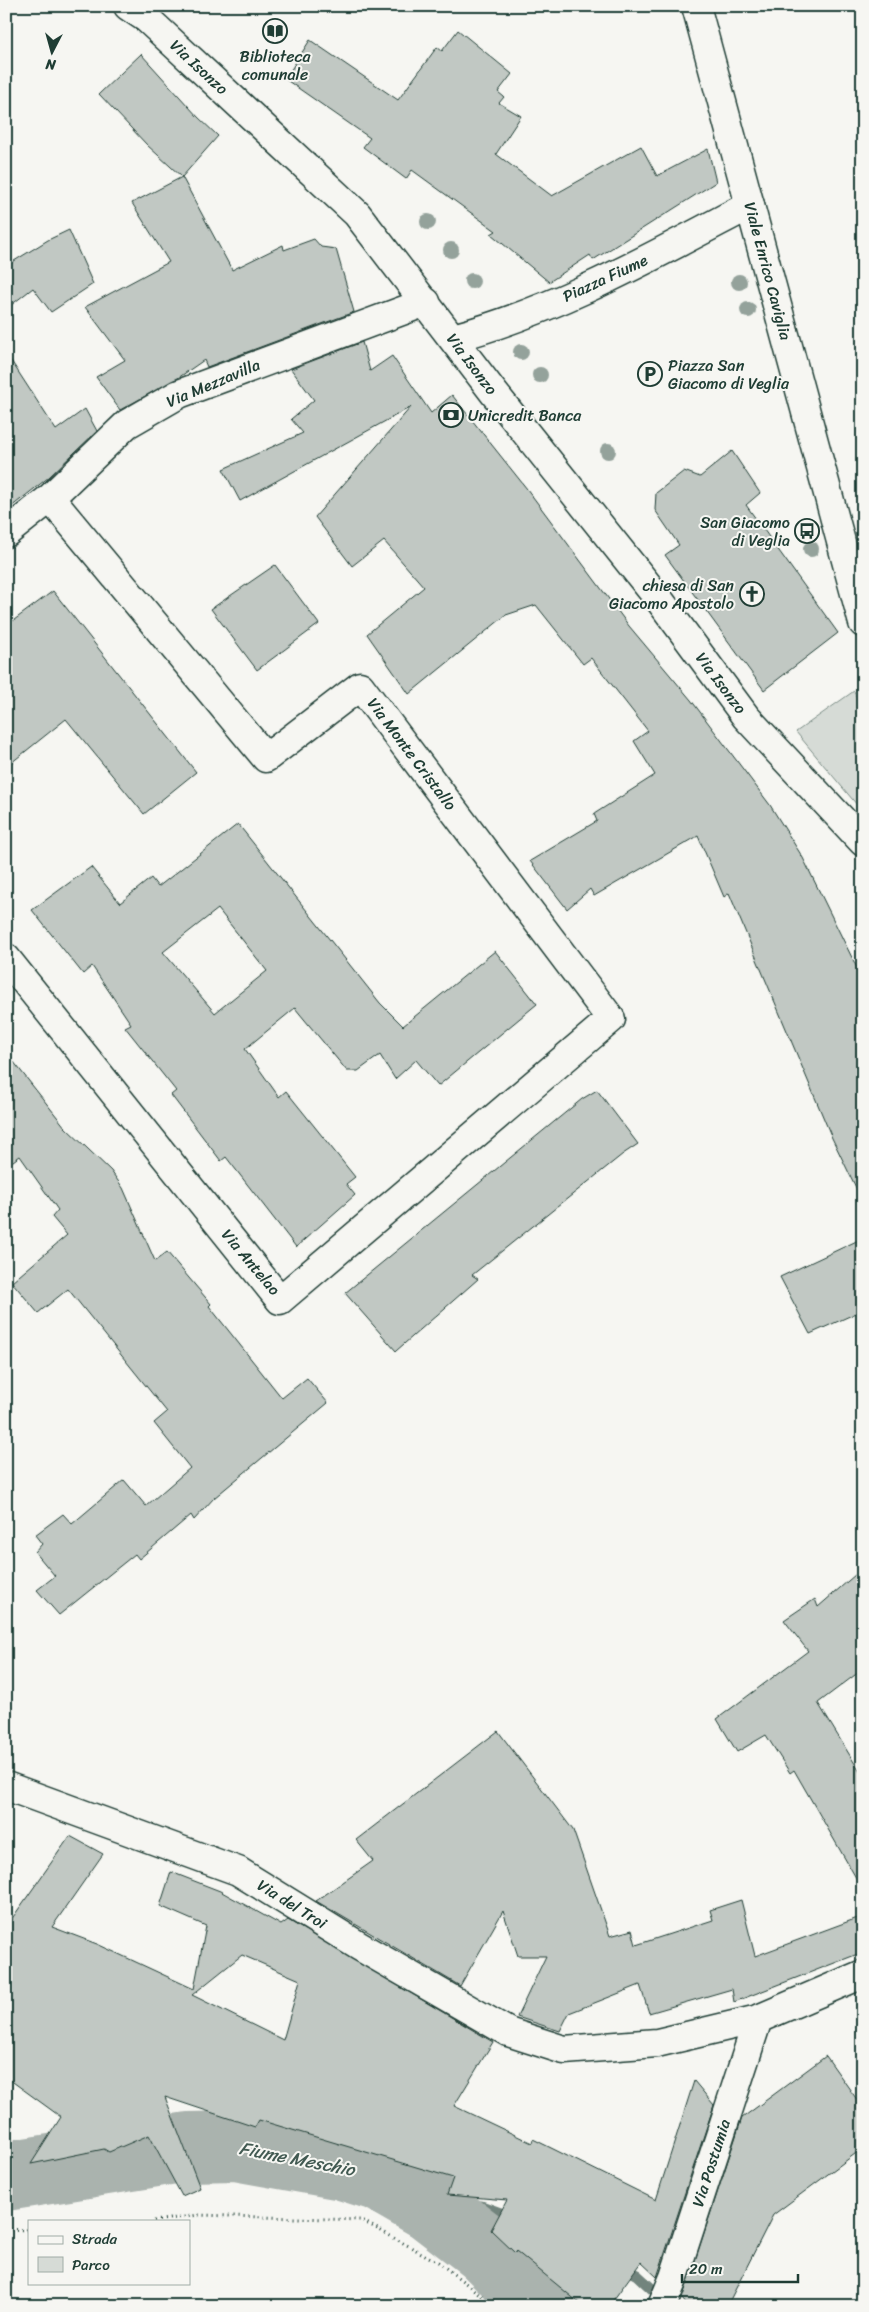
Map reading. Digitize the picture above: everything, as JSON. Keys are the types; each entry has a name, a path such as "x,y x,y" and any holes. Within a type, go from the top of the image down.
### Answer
{"street":[{"name":"Via Isonzo","path":"128,6 146,18 357,214 494,393 658,598 746,717 863,842"},
{"name":"Viale Enrico Caviglia","path":"696,6 863,623"},
{"name":"Piazza Fiume","path":"453,338 487,328 550,303 638,264 750,205"},
{"name":"Via Mezzavilla","path":"6,533 50,498 128,424 179,394 426,302"},
{"name":"Via Monte Cristallo","path":"50,498 266,758 360,686 611,1019"},
{"name":"Via Antelao","path":"6,958 280,1300 611,1019"},
{"name":"Via del Troi","path":"6,1786 238,1871 359,1946 508,2032 564,2050 657,2043 758,2019"},
{"path":"758,2019 863,1974"},
{"name":"Via Postumia","path":"665,2299 758,2019"}],"path":[{"path":"162,2220 199,2215 361,2220 438,2262 495,2306"},
{"path":"6,2229 28,2230"}],"green space":[{"path":"854,691 863,716 863,812 796,732"}],"building":[{"path":"458,30 512,74 498,92 504,97 499,103 521,116 496,154 552,196 641,146 657,176 708,149 716,182 593,260 590,255 549,282 491,234 496,231 412,170 406,179 363,147 370,138 285,79 310,40 398,100 437,47 442,51"},
{"path":"141,54 198,117 218,136 182,177 147,145 99,94"},
{"path":"182,177 232,270 283,245 284,250 314,239 321,247 336,249 354,312 207,367 204,360 178,378 120,410 96,377 125,360 85,307 169,262 132,203"},
{"path":"69,230 93,284 51,312 33,288 6,309 6,266 48,240"},
{"path":"362,342 370,371 392,356 431,413 452,395 527,489 629,626 691,700 770,805 803,858 863,980 863,1202 832,1138 729,893 724,897 698,836 594,896 590,889 567,909 530,861 597,821 594,814 655,775 634,741 648,731 591,658 583,664 536,605 506,615 409,694 367,634 424,587 384,541 352,566 315,517 411,407 240,501 223,469 303,433 291,419 314,400 291,369"},
{"path":"6,353 56,430 85,409 97,431 49,477 6,511"},
{"name":"chiesa di San Giacomo Apostolo","path":"732,451 760,493 746,505 838,633 764,690 665,555 679,545 655,510 656,493 684,471 700,477"},
{"path":"275,565 319,624 257,670 211,609"},
{"path":"53,591 196,772 144,814 66,719 6,767 6,626"},
{"path":"238,824 380,1003 403,1026 495,951 537,1004 438,1086 416,1060 395,1079 380,1055 358,1071 347,1071 295,1008 245,1049 279,1097 286,1091 355,1177 346,1184 355,1195 296,1247 226,1157 221,1161 171,1095 176,1091 125,1027 131,1024 92,966 83,974 32,910 91,867 120,903 151,878 158,887","holes":["218,909 267,971 215,1013 163,952"]},
{"path":"6,1052 65,1127 111,1171 123,1188 155,1261 167,1252 211,1304 209,1306 282,1398 307,1378 328,1403 214,1498 194,1520 191,1515 139,1559 135,1554 59,1615 37,1590 55,1576 35,1552 42,1544 35,1535 63,1514 72,1524 124,1480 146,1506 190,1468 154,1423 167,1412 68,1289 38,1313 12,1282 67,1235 52,1217 58,1210 20,1156 6,1166"},
{"path":"597,1090 638,1144 472,1275 478,1279 396,1351 345,1293 582,1099"},
{"path":"863,1238 863,1310 810,1334 780,1277"},
{"path":"863,1568 863,1669 818,1703 863,1777 863,1890 794,1770 790,1773 766,1735 737,1752 717,1719 808,1651 784,1620 815,1599 818,1607"},
{"path":"498,1731 573,1830 610,1936 632,1930 636,1945 713,1920 710,1910 741,1900 755,1956 863,1916 863,1952 734,2002 732,1989 649,2013 640,1985 569,2013 560,2031 517,2017 546,1956 518,1956 503,1911 460,1986 316,1901 373,1861 356,1840"},
{"path":"70,1836 103,1854 52,1927 97,1944 194,1989 206,1926 160,1906 171,1872 220,1891 281,1925 288,1920 493,2042 454,2106 532,2143 533,2139 656,2200 694,2081 714,2105 657,2277 641,2262 609,2306 583,2306 516,2251 515,2253 491,2230 507,2200 447,2195 453,2178 259,2120 255,2127 165,2097 200,2188 182,2196 149,2135 109,2152 104,2149 31,2164 61,2117 6,2077 6,1927","holes":["242,1955 300,1980 283,2040 192,1995"]},
{"path":"826,2056 863,2108 863,2148 773,2215 727,2306 688,2306 682,2299 742,2118"}],"waterway":[{"name":"Fiume Meschio","path":"6,2176 188,2147 236,2146 343,2165 378,2176 430,2206 485,2248 544,2306"},
{"path":"438,2212 481,2206 514,2218"},
{"path":"620,2266 637,2275 664,2300"}],"place":[{"name":"Biblioteca comunale","path":"275,31"},
{"name":"Piazza San Giacomo di Veglia","path":"650,374"},
{"name":"Unicredit Banca","path":"451,415"},
{"name":"San Giacomo di Veglia","path":"807,531"},
{"name":"chiesa di San Giacomo Apostolo","path":"752,594"}]}
